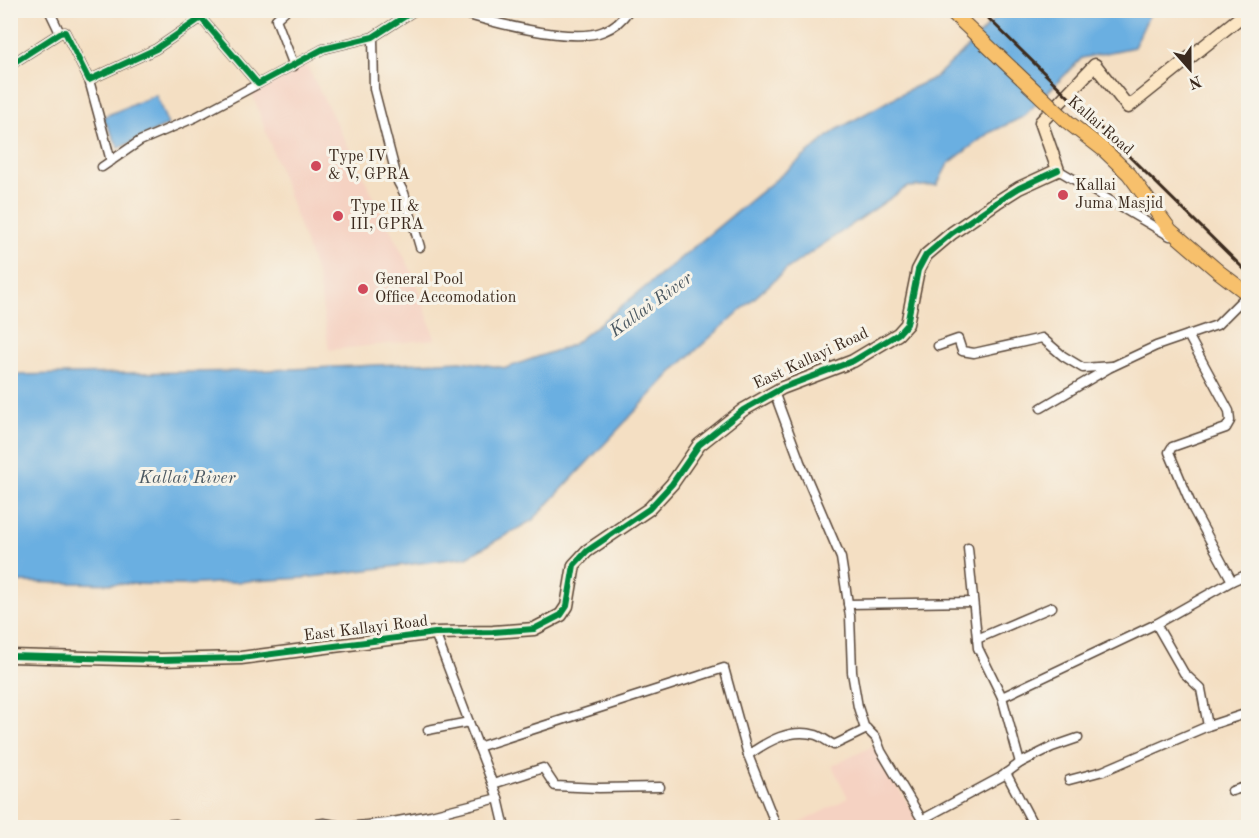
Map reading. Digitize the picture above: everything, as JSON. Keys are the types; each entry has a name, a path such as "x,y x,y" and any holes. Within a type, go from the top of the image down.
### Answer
{"main road":[{"name":"Kallai Road","path":"951,10 1068,122 1104,150 1129,174 1170,230 1248,294"}],"street":[{"path":"49,10 60,33"},
{"path":"286,10 276,19 294,66"},
{"path":"102,167 140,141 196,117 323,49 373,37 415,10"},
{"path":"452,10 564,36 602,32 620,22 629,10"},
{"path":"1187,243 1058,170 1041,122 1095,65 1128,107 1248,11"},
{"path":"89,80 156,49 200,14 258,84"},
{"path":"10,65 65,32 89,80 111,161"},
{"path":"373,37 374,89 398,182 404,193 420,247"},
{"name":"East Kallayi Road","path":"10,656 161,660 241,658 435,633 534,629 561,615 567,606 574,565 587,551 649,509 672,484 699,445 743,410 774,392 853,360 898,334 907,324 918,270 926,255 952,233 997,202 1019,188 1058,170"},
{"path":"1041,408 1115,366 1156,346 1217,325 1248,294"},
{"path":"1188,335 1229,411 1230,421 1226,428 1172,447 1169,452 1193,509 1232,581"},
{"path":"938,346 958,339 962,351 974,353 1042,338 1063,356 1083,368 1115,366"},
{"path":"774,392 800,462 841,558 848,604 852,672 858,707 867,729 876,738 881,751 927,828"},
{"path":"968,548 978,648 1002,697 1020,763"},
{"path":"1002,697 1156,624 1248,574"},
{"path":"848,604 973,603"},
{"path":"977,639 1052,607"},
{"path":"1156,624 1184,673 1202,689 1208,726"},
{"path":"435,633 493,784 505,828"},
{"path":"478,747 724,668 748,755 777,828"},
{"path":"1069,780 1103,771 1208,726 1248,714"},
{"path":"428,730 469,722"},
{"path":"748,755 766,742 790,734 816,735 834,744 867,729"},
{"path":"922,819 1020,763 1052,747 1078,738"},
{"path":"493,784 543,768 555,786 660,787"},
{"path":"1006,773 1035,828"},
{"path":"1232,791 1248,786"},
{"path":"290,828 324,823 346,828 387,823 498,798"},
{"path":"117,828 176,824 179,828"}],"shaded area":[{"path":"306,64 415,278 435,339 329,350 318,278 252,93"},
{"path":"873,746 922,827 792,827 848,798 832,766"}],"water":[{"name":"Kallai River","path":"1002,11 1151,11 1134,47 1082,58 1023,117 989,133 948,164 937,185 907,187 787,269 675,369 533,520 467,557 304,578 183,585 11,582 10,375 250,371 461,361 506,368 572,345 836,130 934,78 960,55"},
{"path":"156,95 168,125 119,148 103,117"}],"railway":[{"path":"980,10 1248,273"}],"cycle path":[{"path":"10,65 65,32 89,80 156,49 201,18 258,84 323,49 373,37 415,10"},
{"path":"10,656 161,660 241,658 435,633 534,629 561,615 567,606 574,565 587,551 649,509 672,484 699,445 743,410 782,388 853,361 898,334 907,324 918,270 926,255 952,233 997,202 1019,188 1058,170"}],"place":[{"name":"Type IV & V, GPRA","path":"316,166"},
{"name":"Kallai Juma Masjid","path":"1063,195"},
{"name":"Type II & III, GPRA","path":"338,216"},
{"name":"General Pool Office Accomodation","path":"363,289"}]}
